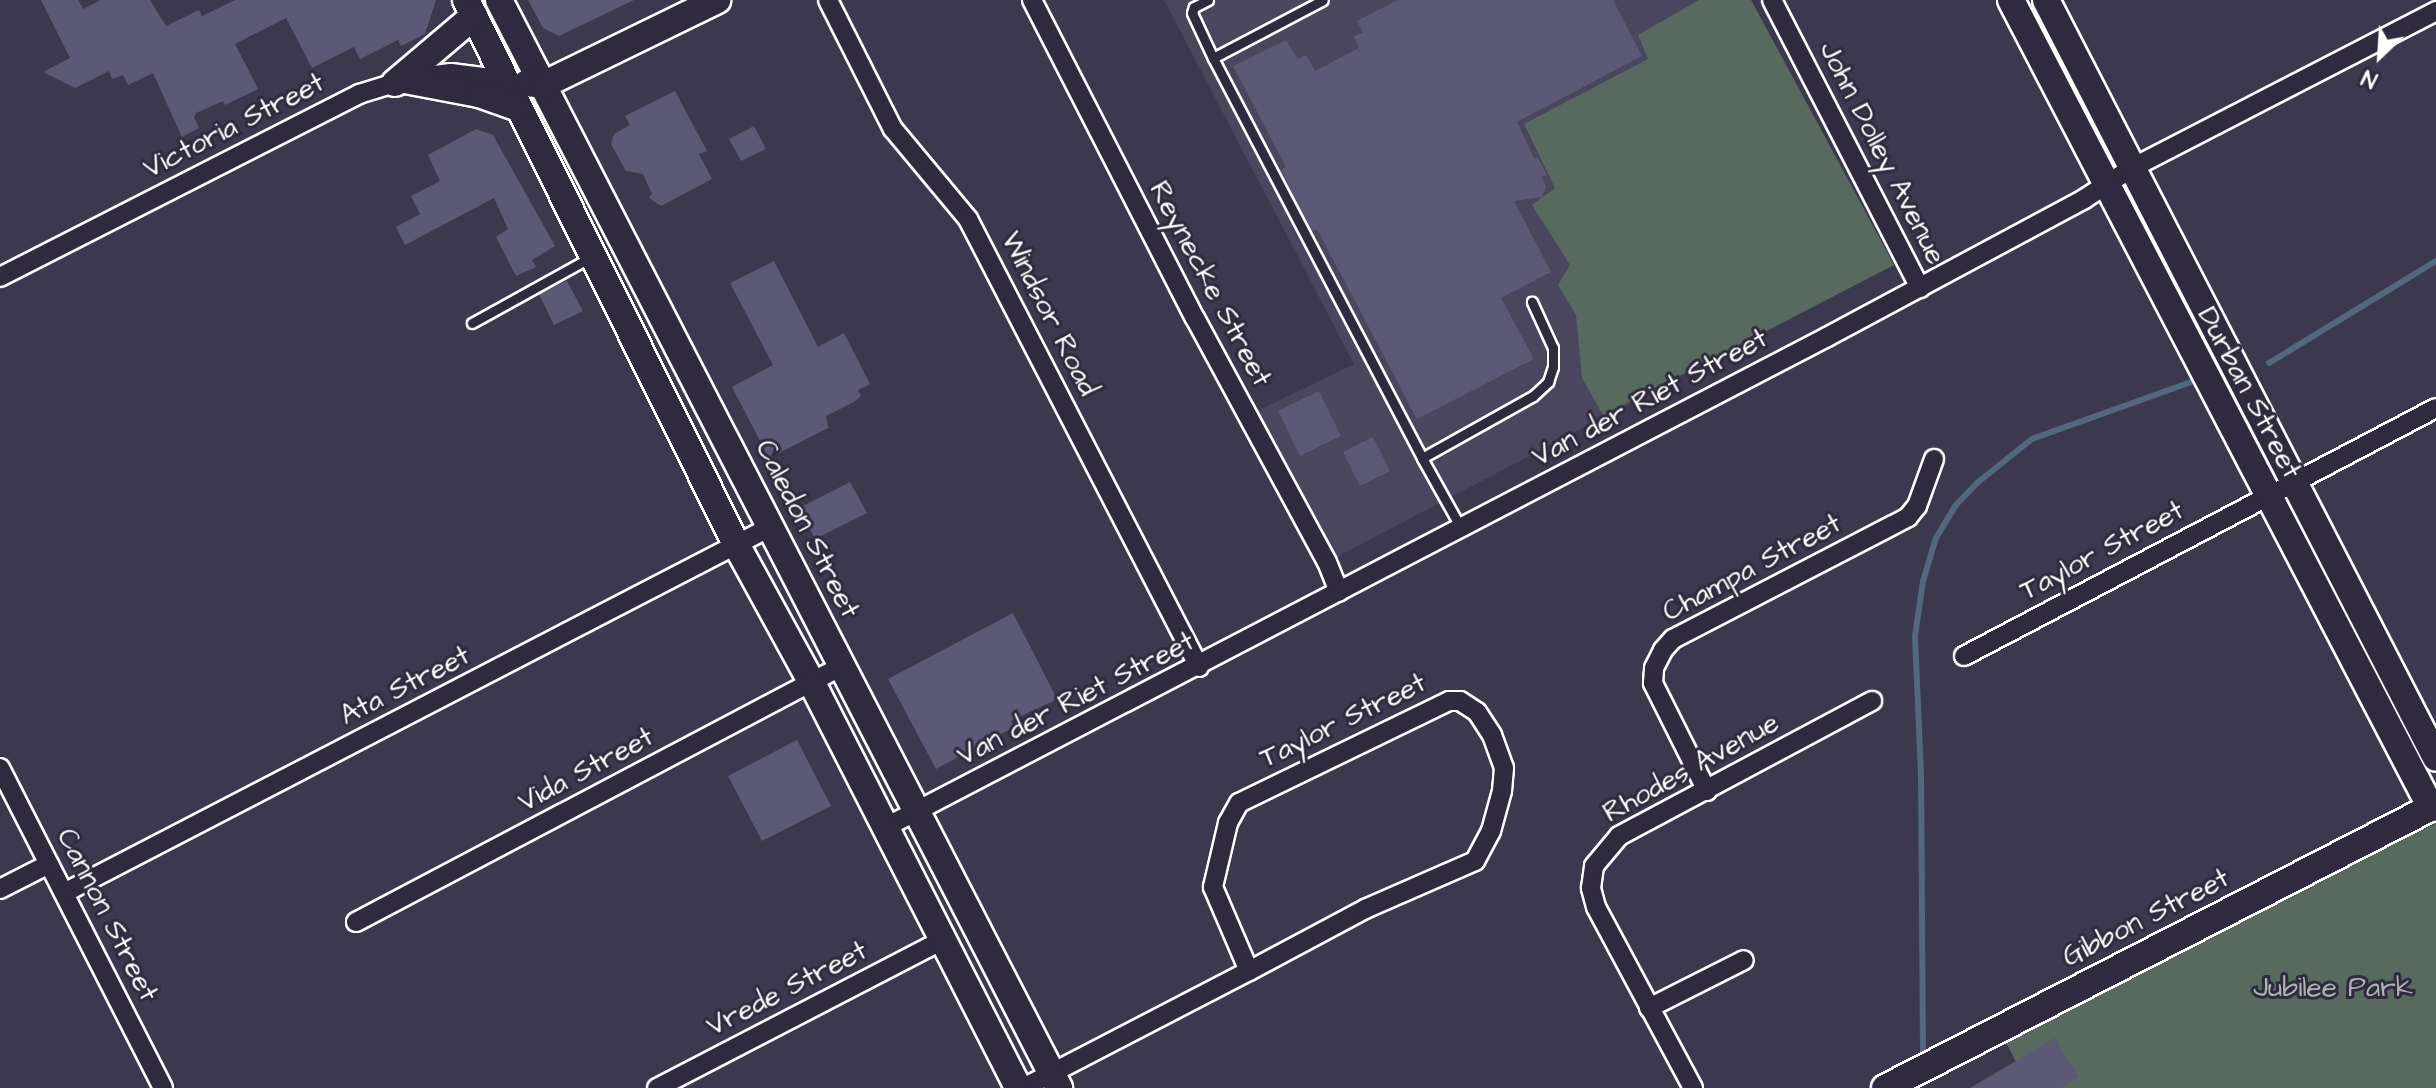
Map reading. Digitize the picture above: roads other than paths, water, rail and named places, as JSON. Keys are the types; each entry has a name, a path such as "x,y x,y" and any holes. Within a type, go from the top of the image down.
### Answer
{"main road":[{"name":"Caledon Street","path":"499,0 1055,1080"},
{"path":"507,80 543,85 717,0"},
{"name":"Durban Street","path":"2011,0 2266,495 2434,808"},
{"name":"Durban Street","path":"2046,0 2436,758"},
{"path":"400,82 470,8 737,546 812,683 1020,1088"},
{"path":"400,82 479,94 519,108"},
{"name":"Gibbon Street","path":"1885,1088 2434,808"}],"street":[{"name":"Windsor Road","path":"828,0 893,129 968,219 1199,667"},
{"name":"Reynecke Street","path":"1032,0 1195,318 1327,562 1339,592"},
{"name":"John Dolley Avenue","path":"1772,0 1920,288"},
{"name":"Van der Riet Street","path":"886,827 1199,667 1920,288 2132,168 2436,11"},
{"name":"Victoria Street","path":"0,277 359,94 400,82 465,73 507,80"},
{"path":"2294,482 2436,408"},
{"name":"Champa Street","path":"1707,791 1653,683 1654,668 1663,650 1673,639 1908,517 1917,506 1934,459"},
{"name":"Taylor Street","path":"1964,656 2294,482"},
{"name":"Ata Street","path":"64,893 770,527"},
{"name":"Vida Street","path":"356,922 842,666"},
{"name":"Taylor Street","path":"1020,1088 1055,1080 1365,909 1475,861 1491,831 1502,791 1504,768 1492,735 1477,712 1460,701 1449,701 1239,803 1228,823 1213,887 1249,971"},
{"name":"Rhodes Avenue","path":"1693,1088 1596,907 1591,888 1594,866 1619,836 1872,701"},
{"name":"Cannon Street","path":"0,768 163,1088"},
{"path":"0,889 49,864"},
{"name":"Vrede Street","path":"657,1088 943,940"},
{"path":"1649,1008 1744,960"}],"lane":[{"path":"1208,0 1194,7 1192,13 1213,58 1461,528"},
{"path":"1213,58 1323,0"},
{"path":"472,323 592,257"},
{"path":"1422,458 1533,396 1548,382 1553,367 1553,348 1532,302"}],"waterway":[{"path":"2269,363 2436,261"},
{"path":"1923,1056 1921,774 1915,636 1923,581 1936,538 1955,506 1977,483 2032,439 2194,381"}],"park label":[{"name":"Jubilee Park","path":"2333,988"}]}
